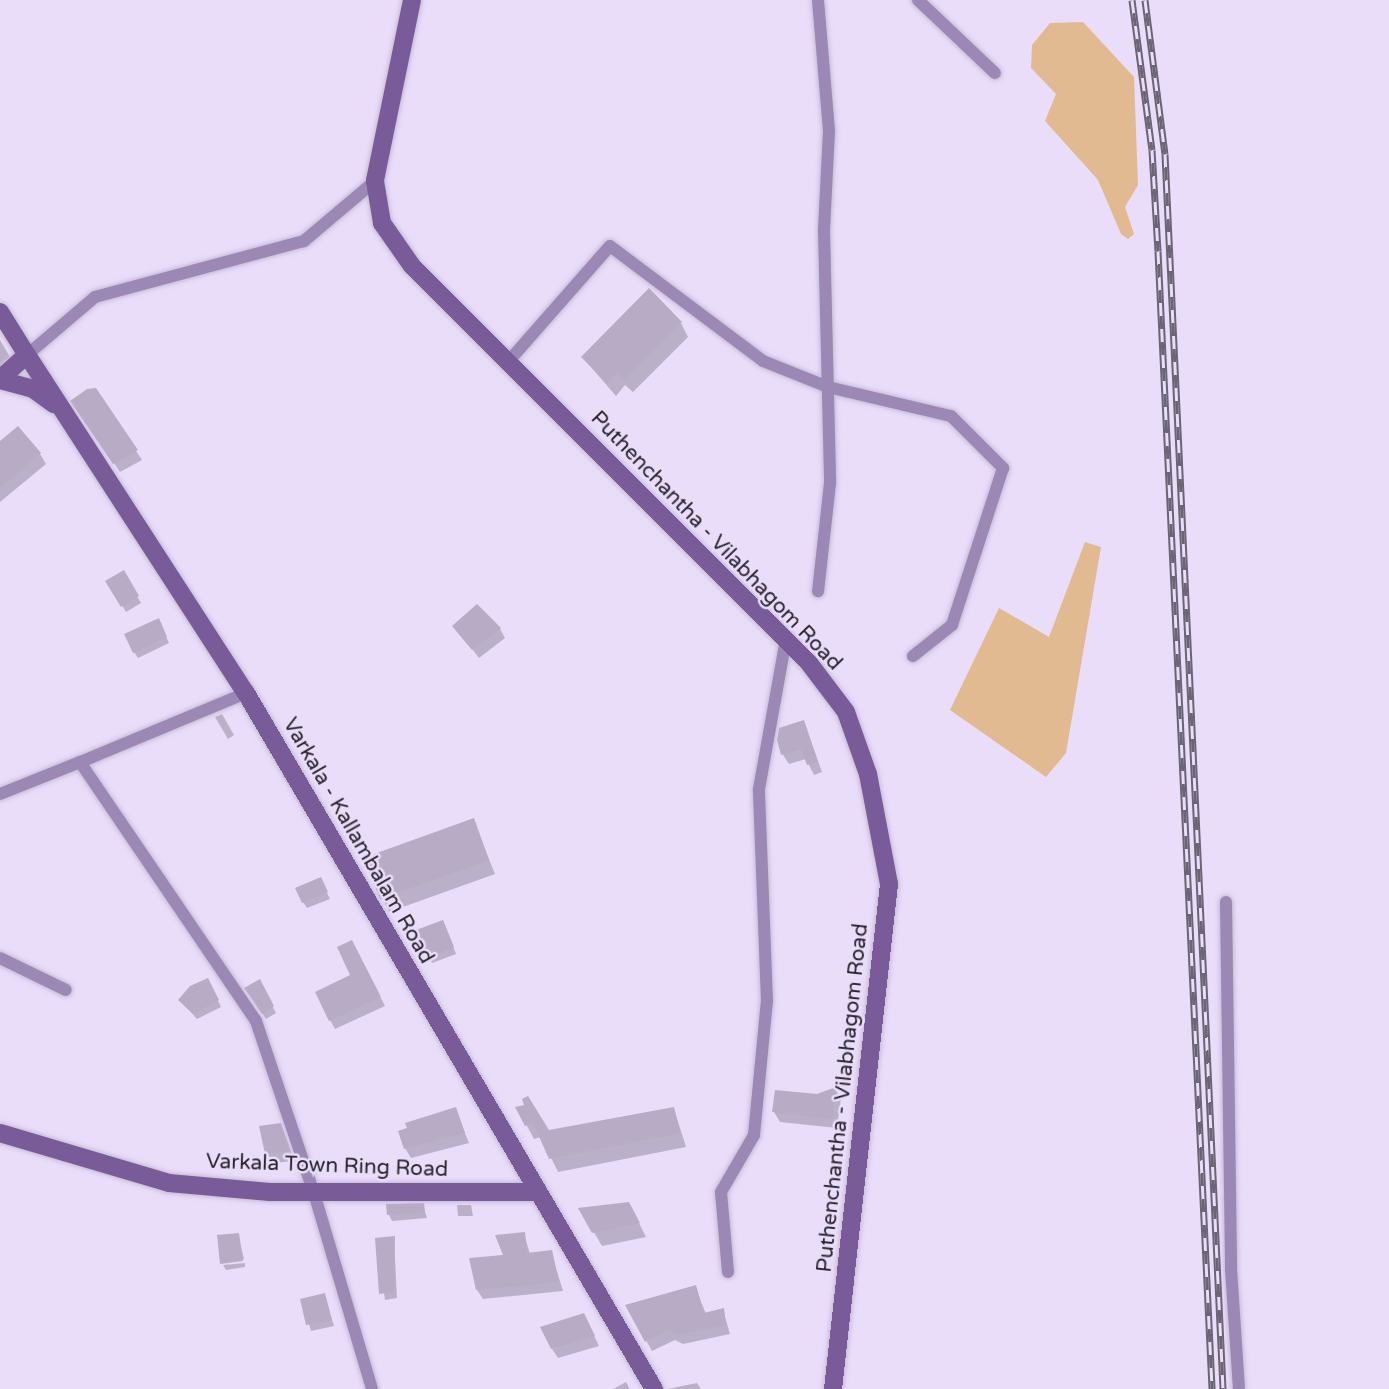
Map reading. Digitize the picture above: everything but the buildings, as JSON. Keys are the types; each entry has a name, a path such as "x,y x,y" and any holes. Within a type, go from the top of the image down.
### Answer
{"main road":[{"name":"Puthenchantha - Vilabhagom Road","path":"412,0 375,181 382,223 412,266 786,639 846,712 868,774 889,884 833,1389"},
{"name":"Varkala - Kallambalam Road","path":"0,312 246,693 535,1192 654,1389"},
{"path":"0,380 27,355"},
{"path":"0,380 33,389 62,410"},
{"name":"Varkala Town Ring Road","path":"0,1133 169,1183 314,1193 535,1192"}],"street":[{"path":"818,0 829,131 824,231 830,483 818,591"},
{"path":"918,0 995,73"},
{"path":"27,355 95,297 304,241 375,181"},
{"path":"508,362 610,246 763,360 828,387 951,416 1003,468 952,625 913,656"},
{"path":"728,1272 721,1192 754,1135 765,1028 760,789 786,639"},
{"path":"0,794 246,693"},
{"path":"80,762 256,1021 314,1193 372,1389"},
{"path":"1226,902 1231,1269 1239,1389"},
{"path":"0,958 66,990"}],"shaded area":[{"path":"1083,22 1134,77 1138,185 1125,207 1134,234 1128,239 1121,234 1098,180 1045,121 1056,94 1031,68 1032,45 1050,23"},
{"path":"1085,542 1101,547 1066,753 1046,777 950,710 999,608 1049,637"}],"railway":[{"path":"1132,0 1152,150 1158,251 1212,1389"},
{"path":"1145,0 1165,154 1223,1389"}]}
